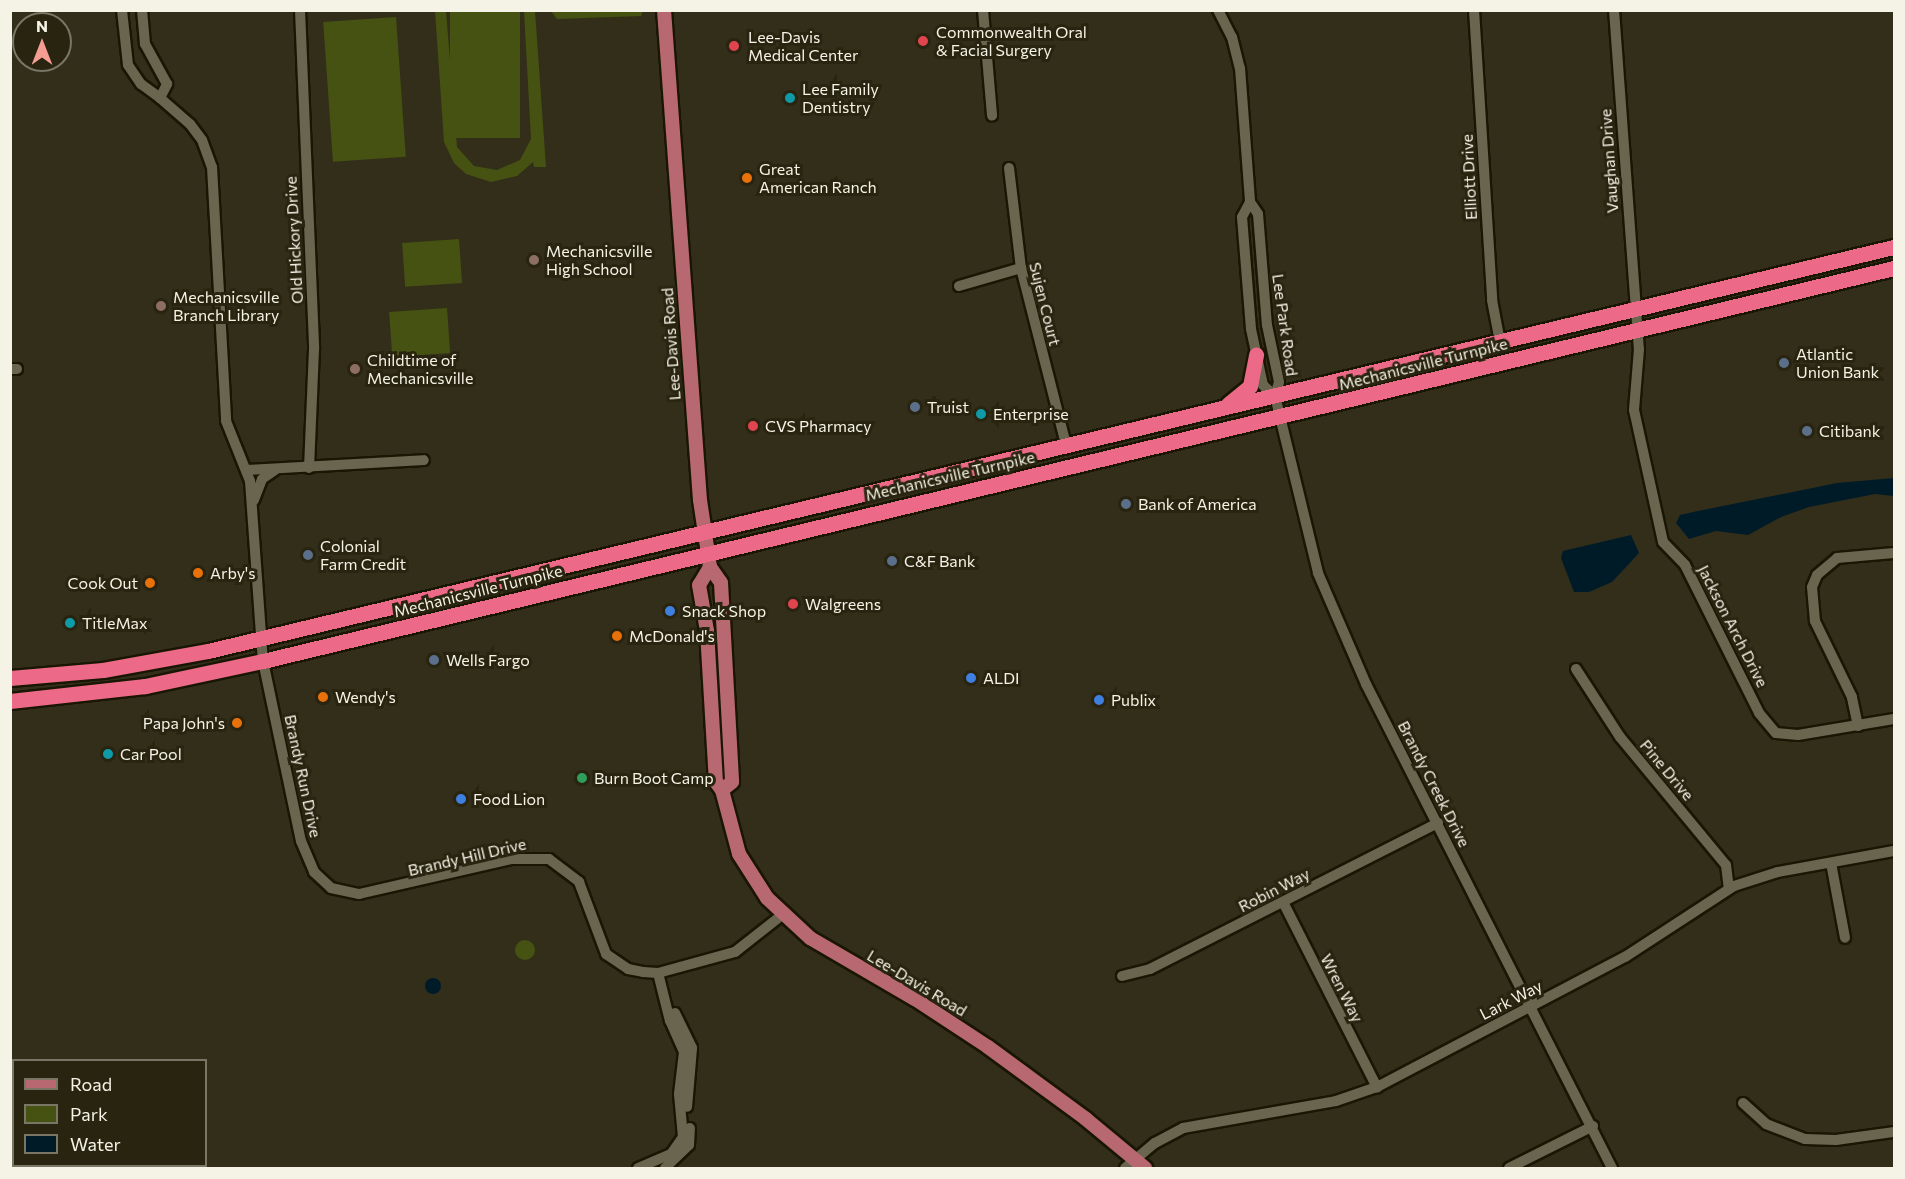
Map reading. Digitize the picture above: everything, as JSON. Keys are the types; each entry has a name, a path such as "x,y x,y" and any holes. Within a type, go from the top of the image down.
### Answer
{"highway":[{"name":"Mechanicsville Turnpike","path":"10,678 103,670 260,638 1894,247"},
{"name":"Mechanicsville Turnpike","path":"10,701 135,688 264,661 708,551 1279,417 1894,268"},
{"path":"1220,409 1250,386 1256,355"}],"main road":[{"name":"Lee-Davis Road","path":"664,10 687,357 710,567 721,583 732,782 722,790"},
{"name":"Lee-Davis Road","path":"710,567 699,585 708,667 716,782 722,790 739,854 782,915 834,954 949,1020 1086,1119 1135,1165"},
{"path":"708,667 720,711 729,718"}],"street":[{"path":"122,10 128,65 141,84 179,112 202,140 212,167 226,421 247,471 252,509 260,638 264,661"},
{"path":"142,10 145,44 167,84 160,98"},
{"name":"Old Hickory Drive","path":"300,10 314,349 309,468"},
{"path":"983,10 992,116"},
{"name":"Lee Park Road","path":"1218,10 1232,37 1240,68 1250,202 1258,214 1267,326 1279,382 1275,396 1263,385 1246,290 1242,217 1250,202"},
{"name":"Elliott Drive","path":"1474,10 1492,300 1500,342"},
{"name":"Vaughan Drive","path":"1614,10 1635,310"},
{"name":"Sujen Court","path":"1009,168 1021,268 1066,444"},
{"path":"959,286 1021,268"},
{"name":"Jackson Arch Drive","path":"1635,310 1639,363 1634,410 1663,542 1685,565 1767,724 1785,735 1894,719"},
{"name":"Brandy Creek Drive","path":"1275,396 1329,603 1438,823 1593,1126 1612,1168"},
{"path":"247,471 424,460"},
{"path":"252,509 262,479 275,469"},
{"path":"1858,726 1852,697 1815,621 1812,587 1817,575 1837,558 1894,553"},
{"name":"Brandy Run Drive","path":"264,661 301,841 314,872 331,888"},
{"name":"Pine Drive","path":"1576,669 1620,737 1726,866 1729,889"},
{"name":"Robin Way","path":"1122,976 1150,969 1438,823"},
{"name":"Lark Way","path":"1135,1165 1168,1134 1198,1123 1328,1103 1377,1087 1625,957 1729,889 1761,876 1894,851"},
{"name":"Brandy Hill Drive","path":"331,888 352,893 379,892 512,859 549,859 579,882 606,954 628,969 662,972 735,952 782,915"},
{"path":"1831,863 1845,938"},
{"name":"Wren Way","path":"1283,902 1377,1087"},
{"path":"638,1168 671,1154 683,1137 679,1094 684,1052 670,1021 662,972"},
{"path":"662,972 675,1013 690,1041 692,1055 687,1094 689,1145 665,1168"},
{"path":"1743,1103 1766,1124 1805,1139 1836,1140 1894,1132"},
{"path":"1509,1168 1593,1126"}],"green space":[{"path":"435,11 446,11 457,147 474,166 497,170 520,160 531,139 524,11 535,11 546,167 534,167 533,162 517,176 491,182 466,174 454,163 444,142"},
{"path":"450,11 520,11 520,138 450,138"},
{"path":"551,11 643,11 641,16 557,19"},
{"path":"396,17 406,157 333,162 323,22"},
{"path":"459,239 462,283 405,287 402,243"},
{"path":"447,308 450,353 392,357 389,312"},
{"path":"525,940 532,943 535,950 532,957 525,960 518,957 515,950 518,943"}],"water":[{"path":"1894,478 1894,496 1875,494 1809,507 1781,517 1748,535 1716,531 1689,539 1676,523 1680,515 1698,511 1837,483"},
{"path":"1631,535 1639,553 1612,582 1589,592 1574,592 1561,558 1563,551"},
{"path":"433,978 441,986 433,994 425,986"}],"place":[{"name":"Commonwealth Oral & Facial Surgery","path":"923,41"},
{"name":"Lee-Davis Medical Center","path":"734,46"},
{"name":"Lee Family Dentistry","path":"790,98"},
{"name":"Great American Ranch","path":"747,178"},
{"name":"Mechanicsville High School","path":"534,260"},
{"name":"Mechanicsville Branch Library","path":"161,306"},
{"name":"Atlantic Union Bank","path":"1784,363"},
{"name":"Childtime of Mechanicsville","path":"355,369"},
{"name":"Truist","path":"915,407"},
{"name":"Enterprise","path":"981,414"},
{"name":"CVS Pharmacy","path":"753,426"},
{"name":"Citibank","path":"1807,431"},
{"name":"Bank of America","path":"1126,504"},
{"name":"Colonial Farm Credit","path":"308,555"},
{"name":"C&F Bank","path":"892,561"},
{"name":"Arby's","path":"198,573"},
{"name":"Cook Out","path":"150,583"},
{"name":"Walgreens","path":"793,604"},
{"name":"Snack Shop","path":"670,611"},
{"name":"TitleMax","path":"70,623"},
{"name":"McDonald's","path":"617,636"},
{"name":"Wells Fargo","path":"434,660"},
{"name":"ALDI","path":"971,678"},
{"name":"Wendy's","path":"323,697"},
{"name":"Publix","path":"1099,700"},
{"name":"Papa John's","path":"237,723"},
{"name":"Car Pool","path":"108,754"},
{"name":"Burn Boot Camp","path":"582,778"},
{"name":"Food Lion","path":"461,799"}]}
